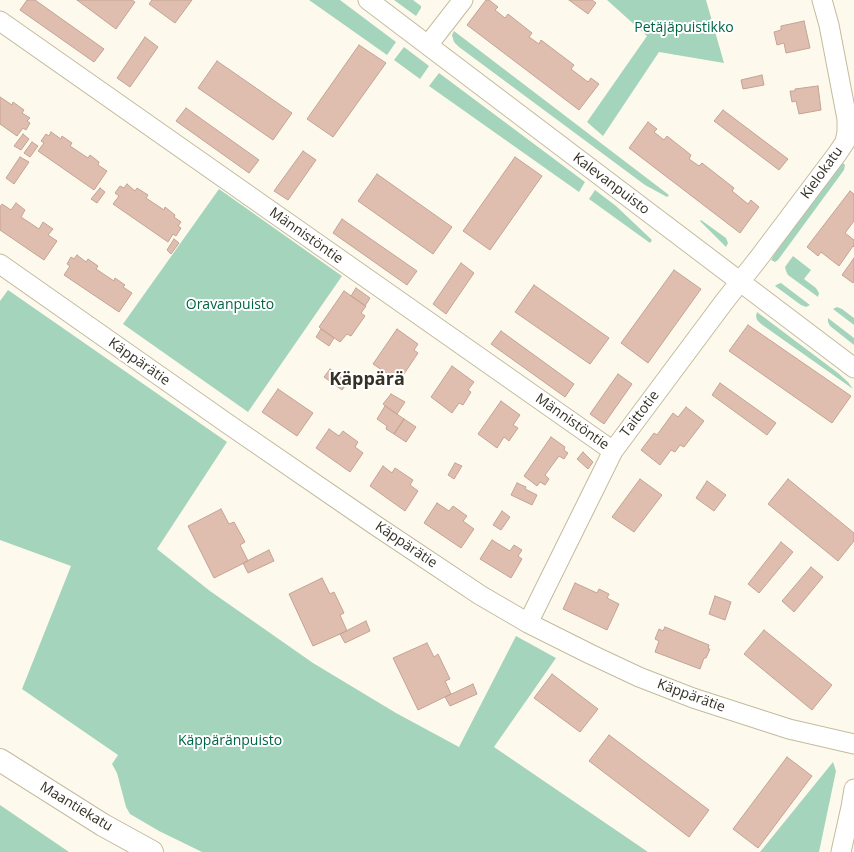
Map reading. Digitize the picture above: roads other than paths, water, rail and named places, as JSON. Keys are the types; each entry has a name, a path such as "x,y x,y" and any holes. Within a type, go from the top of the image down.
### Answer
{"main road":[{"name":"Maantiekatu","path":"0,760 103,825 152,852"}],"street":[{"name":"Kalevanpuisto","path":"368,0 854,368"},
{"path":"428,44 463,0"},
{"name":"Kielokatu","path":"740,282 833,160 845,142 848,132 829,25 822,0"},
{"name":"Männistöntie","path":"0,21 613,451"},
{"name":"Käppärätie","path":"0,264 375,525 480,595 528,623 639,677 693,698 789,729 854,744"},
{"name":"Taittotie","path":"528,623 613,451 740,282"},
{"path":"841,852 854,789"}],"district":[{"name":"Käppärä","path":"367,380"}],"park label":[{"name":"Petäjäpuistikko","path":"684,28"},
{"name":"Oravanpuisto","path":"230,305"},
{"name":"Käppäränpuisto","path":"230,741"}]}
